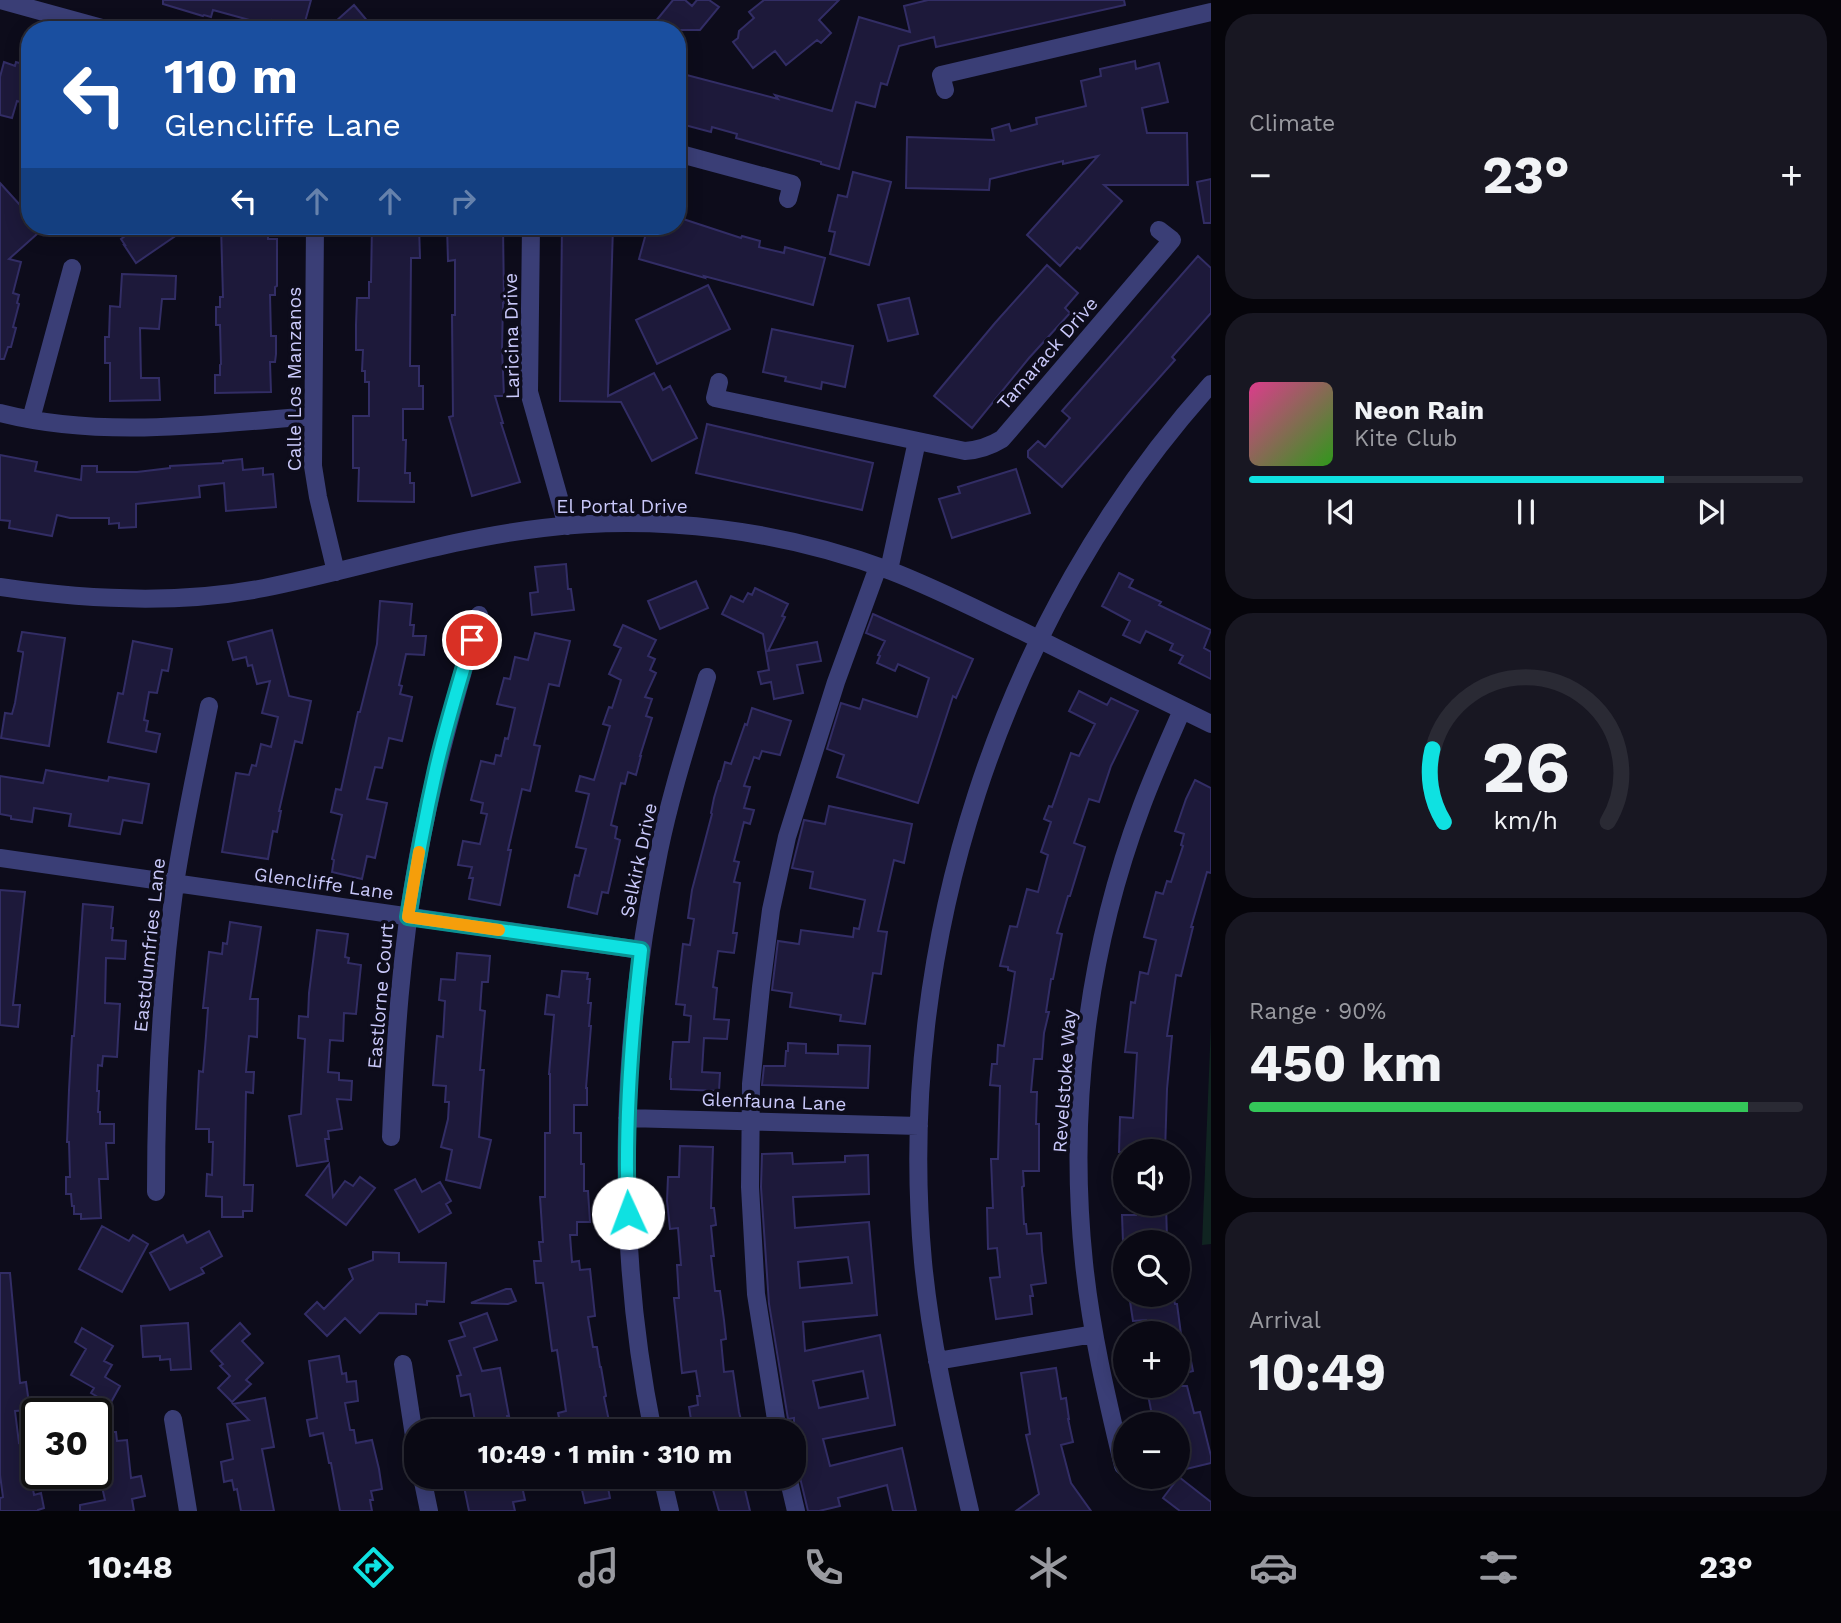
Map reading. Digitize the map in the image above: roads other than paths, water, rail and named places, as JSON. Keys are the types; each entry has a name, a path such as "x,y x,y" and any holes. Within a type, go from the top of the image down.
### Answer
{"street":[{"path":"0,0 76,21"},
{"path":"945,90 941,75 1211,12 1208,0"},
{"path":"686,155 792,184 788,200"},
{"name":"Tamarack Drive","path":"719,382 715,398 965,451 990,446 1002,439 1172,240 1159,230"},
{"name":"Calle Los Manzanos","path":"315,235 313,466 317,497 336,572"},
{"name":"Laricina Drive","path":"531,235 529,392 567,526"},
{"path":"31,419 72,268"},
{"path":"970,1511 937,1361 923,1260 919,1189 919,1126 927,1024 947,902 967,823 986,765 1039,640 1092,545 1125,493 1161,443 1211,384"},
{"path":"0,412 31,419 117,428 159,428 313,416"},
{"path":"776,1419 756,1294 750,1187 751,1084 771,910 787,837 836,682 883,569 917,441"},
{"name":"El Portal Drive","path":"0,587 101,598 156,599 209,595 262,588 475,538 567,526 656,524 722,530 826,550 937,590 1211,724"},
{"name":"Eastlorne Court","path":"391,1137 398,1010 408,917 418,858 450,713 480,615"},
{"name":"Selkirk Drive","path":"651,1419 638,1340 630,1264 627,1118 634,1016 641,950 659,849 677,775 707,677"},
{"name":"Eastdumfries Lane","path":"156,1192 159,1052 167,951 186,816 209,706"},
{"name":"Revelstoke Way","path":"1113,1420 1094,1334 1084,1264 1078,1158 1081,1087 1088,1020 1102,941 1118,877 1140,809 1182,710"},
{"name":"Glencliffe Lane","path":"0,858 641,950"},
{"name":"Glenfauna Lane","path":"627,1118 919,1126"},
{"path":"937,1361 1094,1334"},
{"path":"403,1364 411,1419"},
{"path":"173,1419 188,1511"},
{"path":"424,1489 429,1511"},
{"path":"665,1489 670,1511"},
{"path":"791,1489 796,1511"}]}
